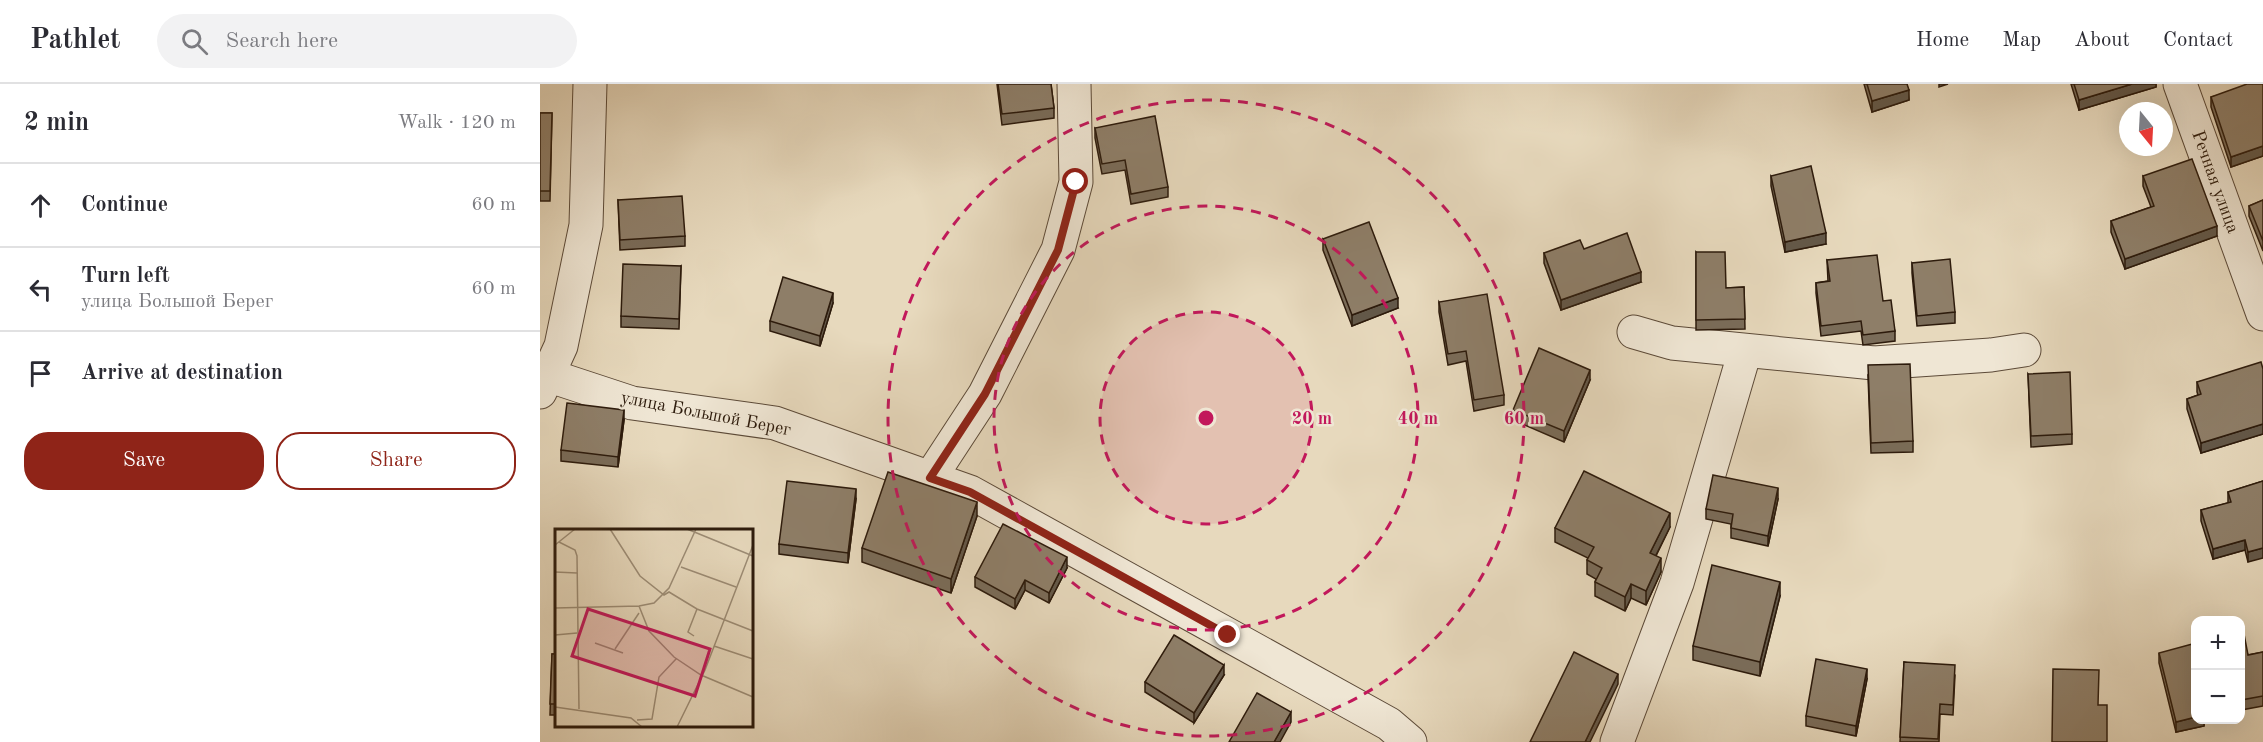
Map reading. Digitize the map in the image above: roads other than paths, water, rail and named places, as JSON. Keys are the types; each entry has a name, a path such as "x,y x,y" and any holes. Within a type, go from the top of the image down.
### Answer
{"street":[{"path":"542,381 561,346 586,225 590,84"},
{"path":"930,478 985,394 1058,250 1076,182 1074,84"},
{"name":"Речная улица","path":"2180,84 2263,314"},
{"path":"1634,332 1672,343 1874,363 1991,355 2024,350"},
{"path":"1617,742 1677,583 1745,351"},
{"name":"улица Большой Берег","path":"542,381 632,403 775,423 970,492 1389,724 1410,742"}]}
